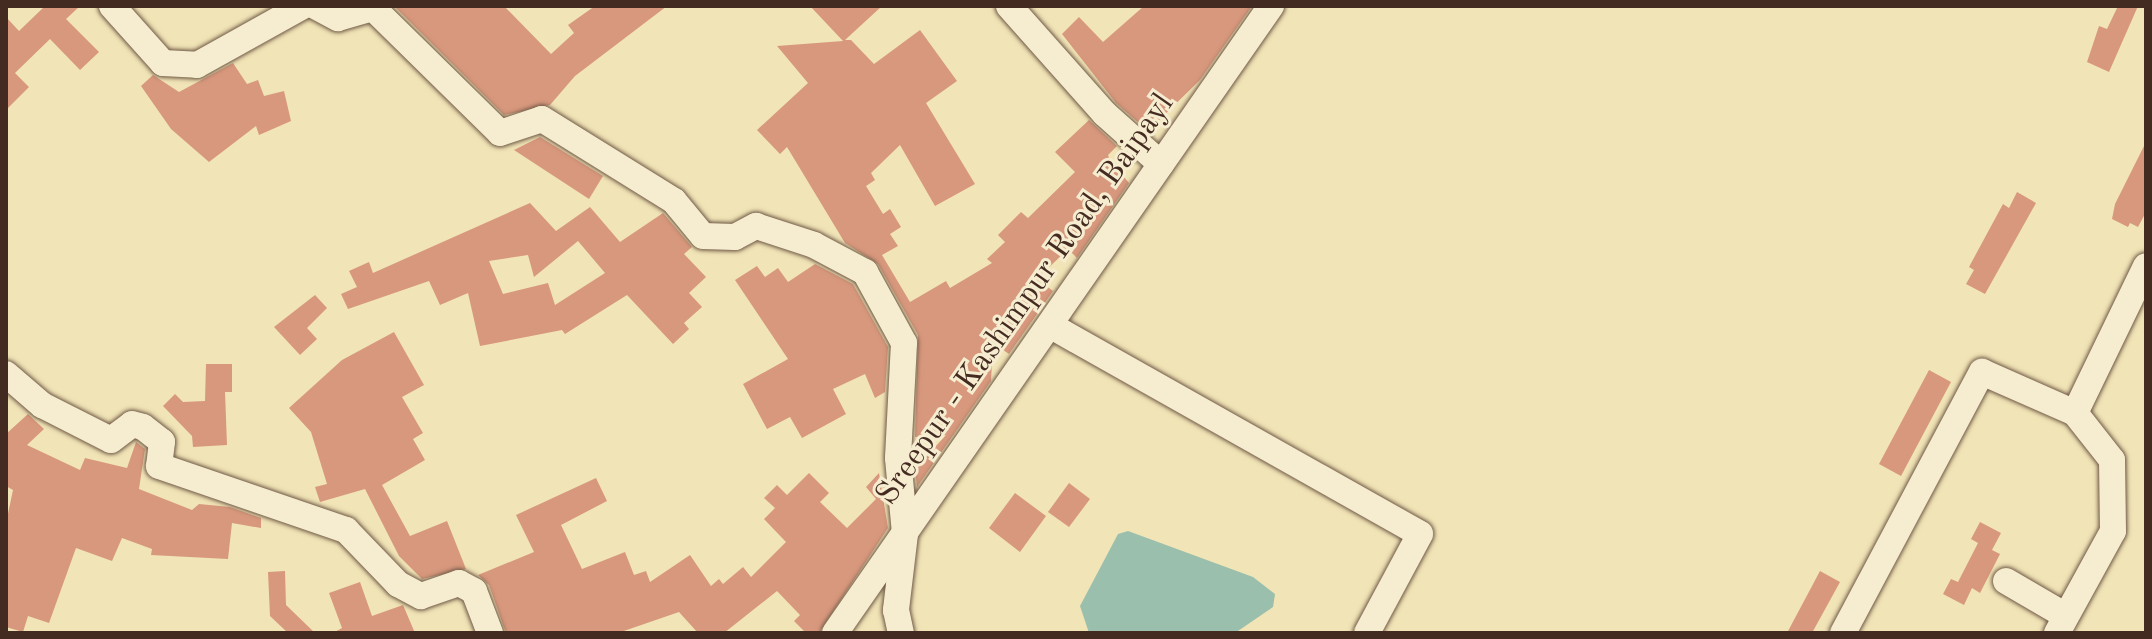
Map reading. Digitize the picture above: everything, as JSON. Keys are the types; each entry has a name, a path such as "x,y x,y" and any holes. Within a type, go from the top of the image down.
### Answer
{"street":[{"path":"112,6 163,63 197,65 303,6"},
{"path":"315,6 338,18 373,8 500,133 542,119 674,201 703,236 735,237 756,226 814,245 865,272 904,343 898,458 905,534 896,610 901,633"},
{"path":"1009,6 1105,114 1161,164"},
{"name":"Sreepur - Kashimpur Road, Baipayl","path":"835,633 1053,327 1271,6"},
{"path":"2075,413 2146,266"},
{"path":"1053,327 1420,534 1367,633"},
{"path":"1843,633 1982,372 2075,413 2112,460 2113,531 2061,625 2006,581"},
{"path":"6,374 42,405 111,440 132,424 143,427 162,442 159,466 346,530 398,584 421,596 459,583 474,591 490,633"}],"shaded area":[{"path":"1128,531 1253,577 1275,594 1273,607 1235,633 1089,633 1080,606 1118,534"}],"building":[{"path":"45,6 80,6 66,19 99,52 80,70 50,39 15,73 29,87 6,110 6,17 19,31"},
{"path":"394,6 504,6 551,54 574,33 568,25 595,6 667,6 575,76 550,105 504,115"},
{"path":"810,6 882,6 845,40 851,40 874,64 920,30 957,81 926,103 975,184 935,206 900,145 871,173 875,180 866,186 883,214 890,209 901,227 890,234 898,246 882,255 910,302 946,281 950,288 992,263 987,259 1005,242 998,235 1021,212 1028,218 1075,172 1055,152 1089,120 1117,146 1108,155 1129,183 1077,258 1068,249 1037,279 1053,291 1009,354 993,343 991,381 917,487 915,469 946,435 915,437 918,335 878,264 845,243 787,147 780,154 757,130 808,83 777,46 843,41"},
{"path":"1144,6 1252,6 1200,80 1148,131 1116,103 1062,34 1079,17 1103,42"},
{"path":"2118,6 2138,6 2109,72 2087,62 2099,26 2107,29"},
{"path":"233,63 247,84 258,80 264,96 284,91 291,121 259,135 256,126 209,162 171,129 141,86 153,75 179,92"},
{"path":"540,137 603,176 589,199 514,150"},
{"path":"2146,142 2146,212 2138,227 2130,223 2128,227 2112,219 2115,204"},
{"path":"2017,192 2036,203 1985,294 1966,284 1974,270 1969,267 2003,204 2009,208"},
{"path":"530,203 556,231 590,207 620,242 663,213 692,247 684,254 706,277 689,293 702,307 684,323 689,329 673,344 627,295 565,334 562,330 480,346 468,293 440,305 429,281 348,309 341,294 357,287 349,271 369,262 373,273","holes":["578,241 605,273 555,305 548,283 503,294 489,261 528,255 534,277"]},
{"path":"815,264 853,284 888,347 885,392 875,398 865,374 833,389 846,414 802,438 790,417 767,429 743,384 788,359 735,280 757,266 765,277 778,268 788,282"},
{"path":"315,295 327,308 307,328 317,339 300,355 274,327"},
{"path":"394,332 424,385 402,397 423,433 413,439 425,460 382,485 410,536 447,521 466,569 422,579 399,556 365,489 320,502 315,487 327,484 311,432 289,408 342,360"},
{"path":"206,364 232,364 232,392 225,392 227,445 193,447 192,436 163,406 175,394 183,402 205,401"},
{"path":"1929,370 1951,382 1901,476 1879,464"},
{"path":"28,414 44,429 27,445 80,470 85,458 127,468 136,442 145,449 139,489 192,510 199,504 230,507 261,518 261,528 232,523 228,559 151,555 152,549 122,538 112,561 76,548 49,623 28,616 23,632 6,627 6,523 13,490 6,486 6,434"},
{"path":"809,473 829,493 820,502 847,528 876,499 866,487 879,473 888,528 819,633 806,633 794,621 800,615 777,591 724,633 698,633 679,612 618,633 506,633 489,585 478,575 534,552 516,515 596,478 607,501 561,525 582,569 625,552 634,575 646,571 650,582 690,555 711,586 719,579 723,584 743,567 751,577 786,542 764,519 775,508 764,498 777,485 787,495"},
{"path":"1069,483 1090,499 1069,527 1048,512"},
{"path":"1015,493 1046,516 1020,552 989,528"},
{"path":"1980,522 2001,533 1992,550 2000,554 1980,593 1972,588 1964,605 1943,594 1951,579 1958,582 1978,543 1971,539"},
{"path":"285,571 286,605 315,633 288,633 270,616 268,572"},
{"path":"1820,571 1840,582 1812,633 1787,633"},
{"path":"360,582 372,616 403,605 415,633 333,633 342,628 329,593"}]}
